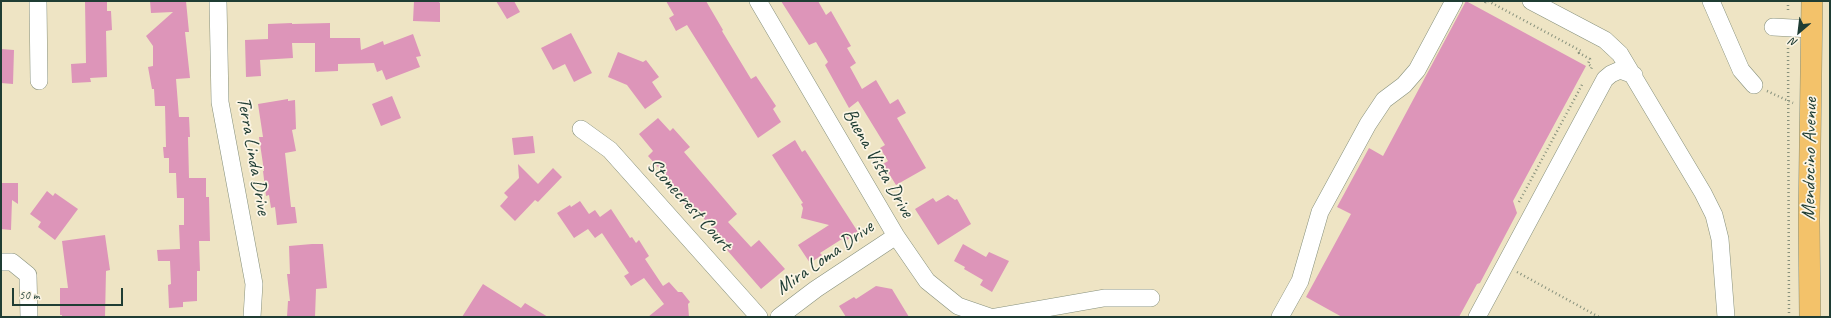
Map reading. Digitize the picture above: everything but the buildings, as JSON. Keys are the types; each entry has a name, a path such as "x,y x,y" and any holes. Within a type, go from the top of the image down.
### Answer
{"main road":[{"name":"Mendocino Avenue","path":"1810,317 1812,1"}],"street":[{"path":"38,1 39,81"},
{"name":"Terra Linda Drive","path":"218,1 220,102 254,284 252,317"},
{"name":"Buena Vista Drive","path":"758,1 896,236 927,281 958,306 990,317"},
{"path":"1280,317 1300,281 1320,212 1368,124 1384,100 1404,86 1417,70 1454,1"},
{"path":"1531,1 1605,40 1620,54 1634,76 1703,192 1714,215 1720,239 1726,317"},
{"path":"1712,1 1741,70 1754,85"},
{"path":"1781,27 1812,29"},
{"path":"1477,317 1605,79 1611,74 1620,70 1634,76"},
{"name":"Stonecrest Court","path":"581,129 610,150 759,317"},
{"name":"Mira Loma Drive","path":"779,317 816,289 896,236"},
{"path":"1,262 12,262 28,275 29,317"},
{"path":"995,317 1104,298 1151,298"}],"path":[{"path":"1788,1 1781,27 1788,101 1789,317"},
{"path":"1486,2 1581,51 1579,53 1590,59 1588,64 1592,67 1589,73"},
{"path":"1517,206 1585,80"},
{"path":"1754,85 1811,111"},
{"path":"1514,271 1599,317"}]}
